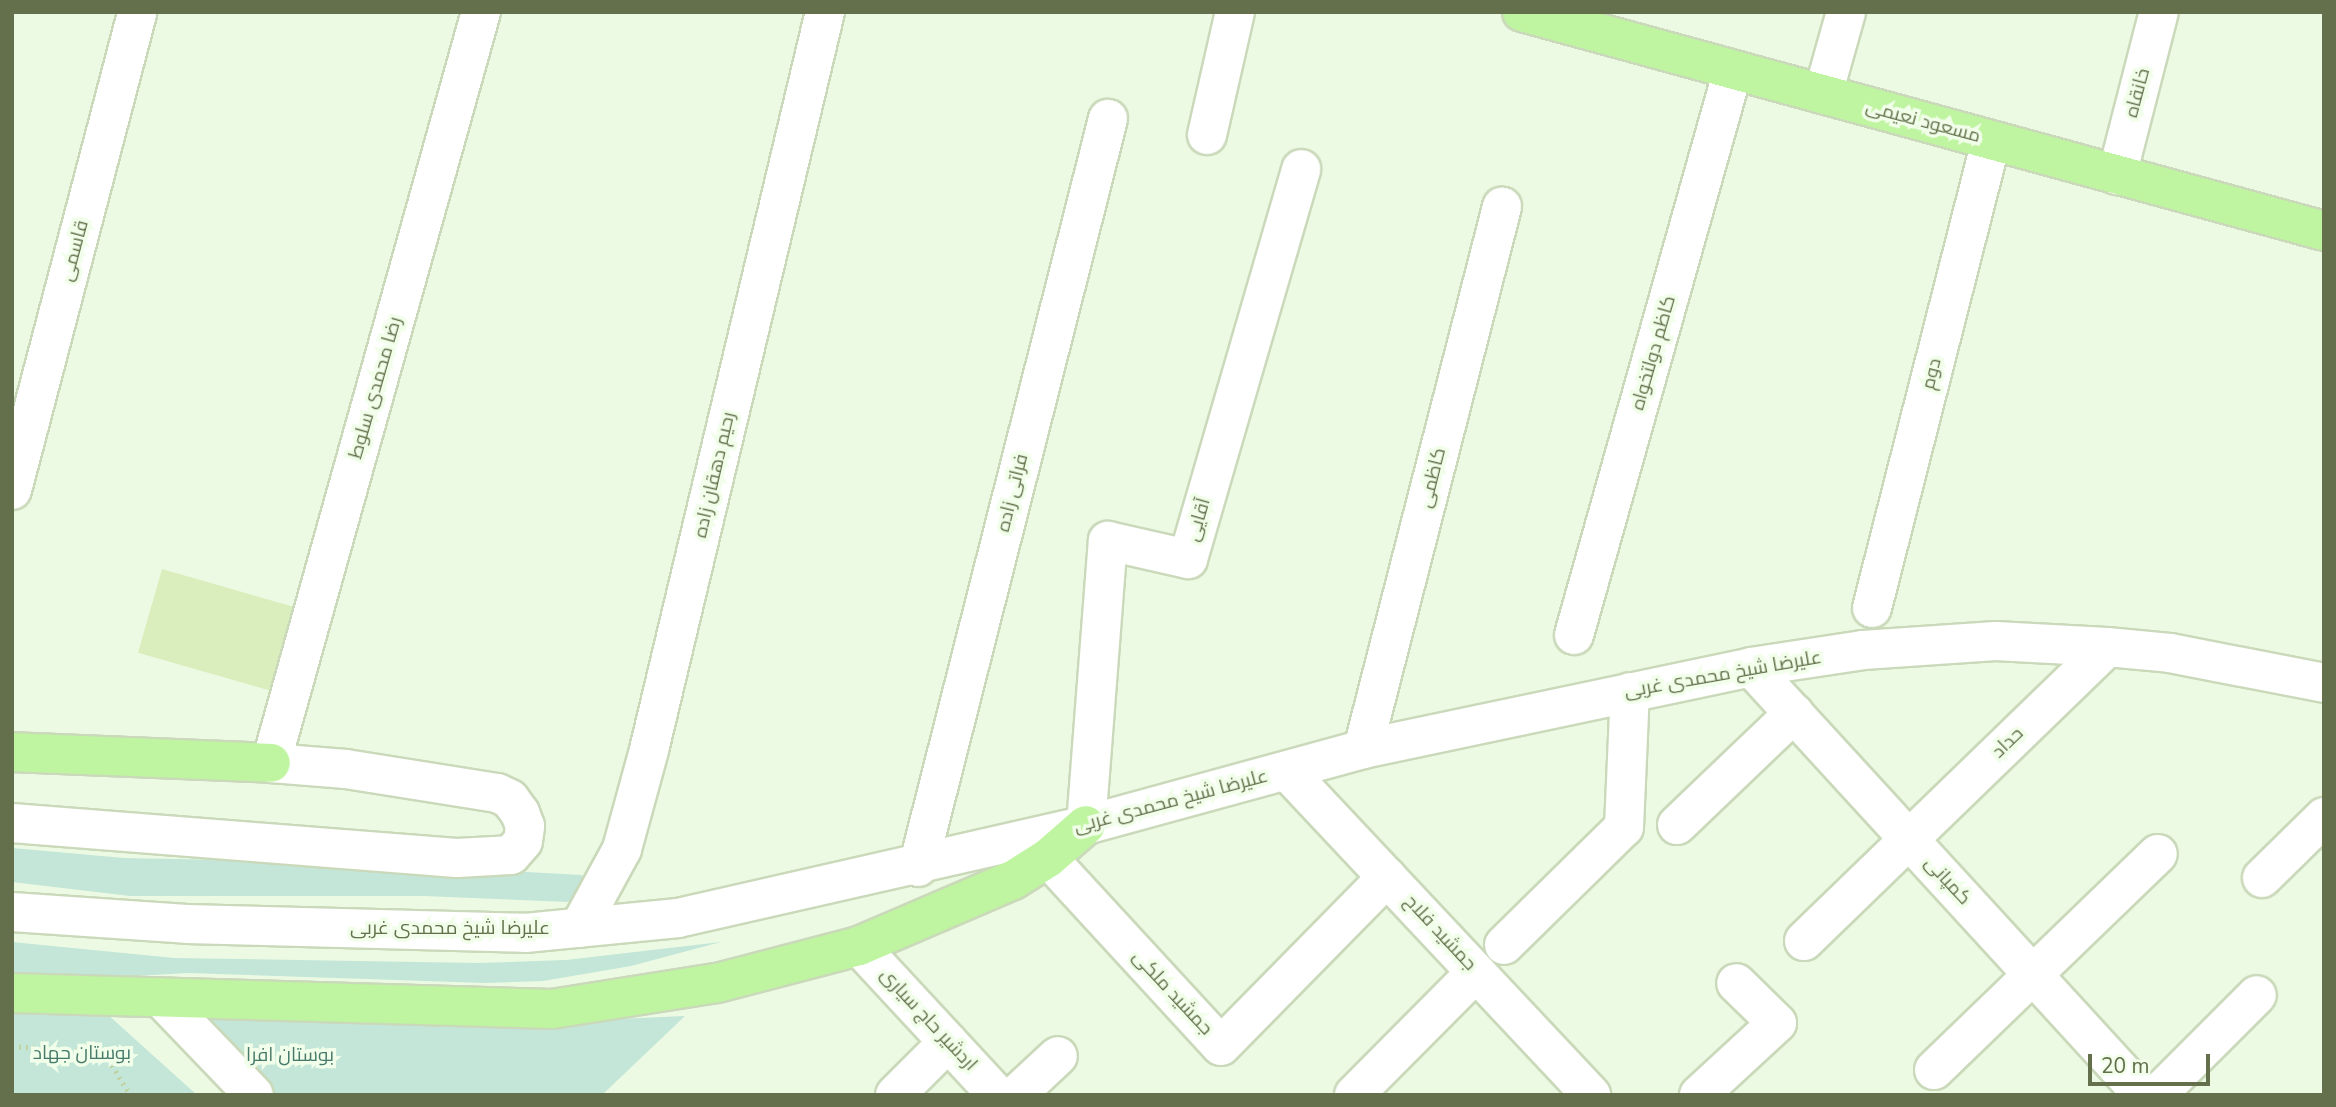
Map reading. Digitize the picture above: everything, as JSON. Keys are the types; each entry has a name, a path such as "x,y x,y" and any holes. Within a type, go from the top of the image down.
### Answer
{"main road":[{"name":"مسعود نعیمی","path":"1532,14 2324,231"},
{"path":"12,751 271,763"},
{"path":"12,993 552,1009 717,983 859,946 955,907 1048,858 1086,825"}],"street":[{"name":"قاسمی","path":"12,490 137,12"},
{"name":"رضا محمدی سلوط","path":"271,763 481,12"},
{"name":"رحیم دهقان زاده","path":"579,928 622,849 825,12"},
{"path":"1206,135 1235,12"},
{"path":"1823,94 1846,12"},
{"name":"خانقاه","path":"2117,175 2159,12"},
{"name":"کاظم دولتخواه","path":"1574,635 1733,70"},
{"name":"فراتی زاده","path":"918,867 1108,119"},
{"name":"دوم","path":"1872,608 1991,141"},
{"name":"آقایی","path":"1086,825 1108,541 1188,559 1301,169"},
{"name":"کاظمی","path":"1363,749 1502,207"},
{"name":"علیرضا شیخ محمدی غربی","path":"12,912 187,924 525,933 678,918 918,867 1288,772 1363,749 1751,667 1863,650 1996,641 2107,647 2170,653 2324,683"},
{"name":"حداد","path":"1804,941 2107,647"},
{"name":"کمپانی","path":"1751,667 2143,1095"},
{"path":"1504,945 1624,828 1630,692"},
{"path":"1677,825 1794,713"},
{"path":"12,823 457,858 511,855 523,841 525,827 520,813 510,799 498,793 346,769 271,763"},
{"name":"جمشید فلاح","path":"1288,772 1591,1095"},
{"path":"2262,878 2324,817"},
{"path":"1934,1070 2158,854"},
{"name":"جمشید ملکی","path":"1048,858 1221,1046 1387,877"},
{"name":"اردشیر حاج سیاری","path":"859,946 997,1095"},
{"path":"1354,1095 1476,972"},
{"path":"1699,1095 1777,1023 1736,983"},
{"path":"2157,1095 2257,995"},
{"path":"162,998 254,1095"},
{"path":"895,1095 948,1042"},
{"path":"1016,1095 1058,1056"}],"path":[{"path":"12,1046 105,1053 130,1095"}],"green space":[{"path":"12,848 124,858 345,862 582,875 586,886 582,897 567,902 424,896 130,896 12,882"},
{"path":"12,942 174,958 478,963 566,960 721,942 631,966 543,981 485,983 188,973 84,979 12,975"},
{"name":"بوستان جهاد","path":"12,1012 106,1013 197,1095 12,1095"},
{"name":"بوستان افرا","path":"196,1013 455,1026 685,1016 602,1095 271,1095"}],"building":[{"path":"162,569 298,608 275,692 138,653"}]}
